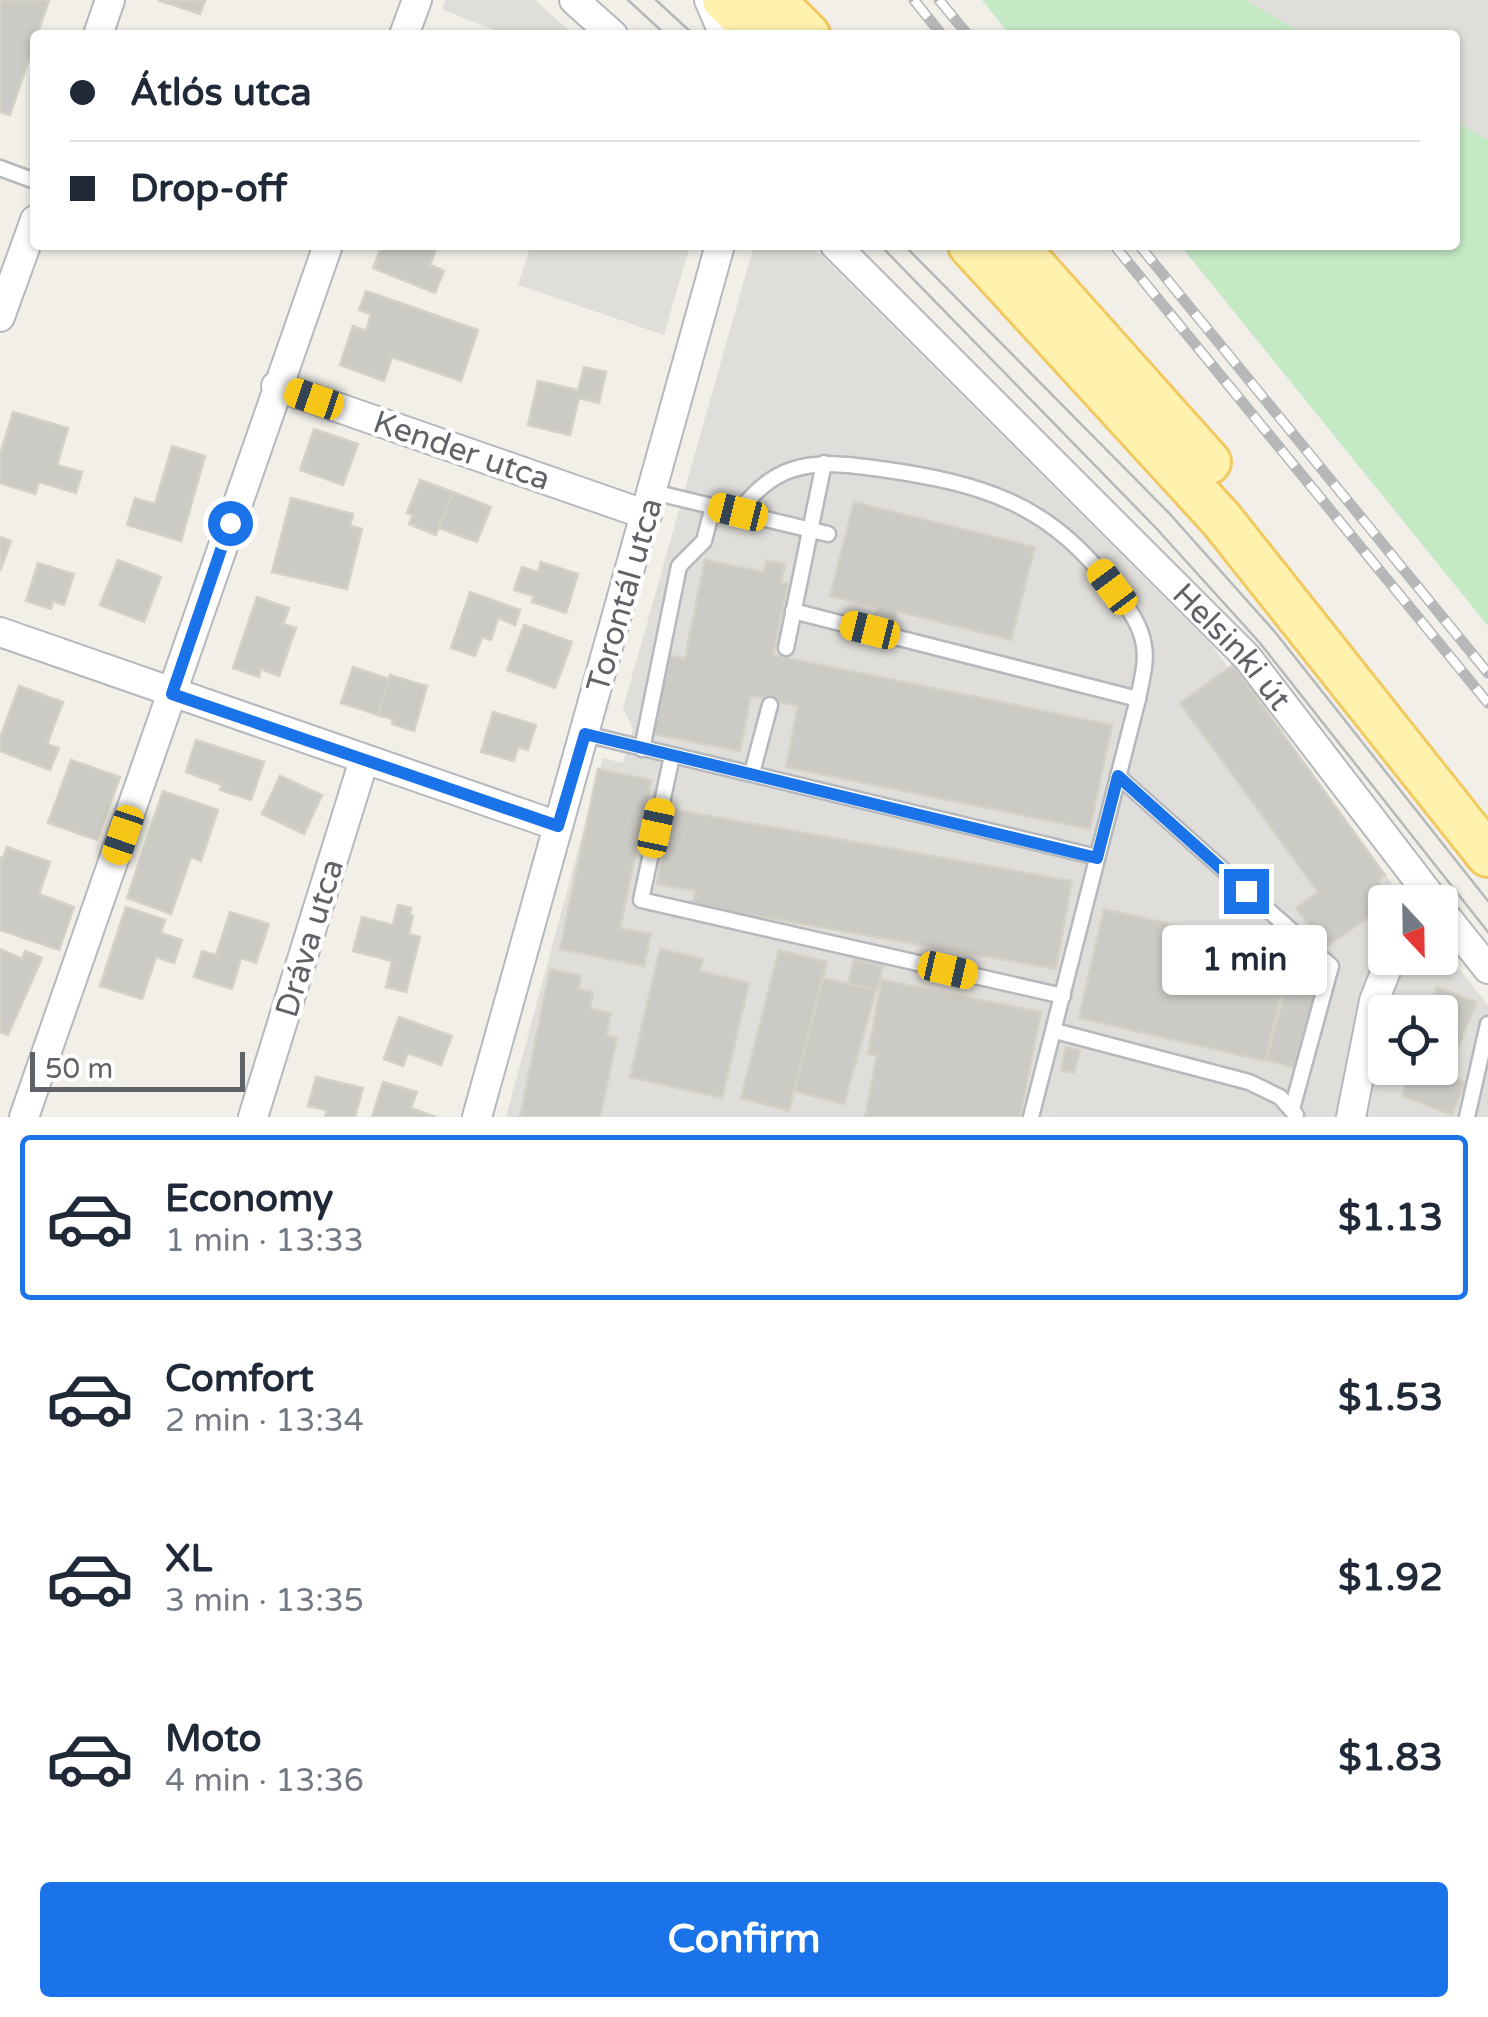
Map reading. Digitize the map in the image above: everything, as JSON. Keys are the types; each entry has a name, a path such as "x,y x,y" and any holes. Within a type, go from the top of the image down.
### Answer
{"main road":[{"path":"724,0 757,30"},
{"path":"773,0 803,30"},
{"path":"975,250 1221,519 1488,856"},
{"path":"1019,250 1242,500 1488,809"}],"street":[{"path":"100,30 110,0"},
{"path":"406,30 417,0"},
{"path":"574,0 607,30"},
{"path":"708,0 722,30"},
{"path":"762,30 765,0"},
{"path":"0,317 30,234"},
{"path":"24,1117 326,250"},
{"name":"Torontál utca","path":"477,1117 719,250"},
{"name":"Helsinki út","path":"840,250 1247,657 1421,885"},
{"name":"Kender utca","path":"276,386 650,503"},
{"path":"0,632 558,826"},
{"name":"Dráva utca","path":"253,1117 364,760"},
{"name":"Helsinki út","path":"1458,933 1488,970"},
{"path":"1351,1117 1374,1002 1384,975"}],"lane":[{"path":"0,168 30,179"},
{"path":"786,648 824,464"},
{"path":"738,512 778,475 824,464 912,474 968,487 1008,500 1052,524 1097,567 1140,630 1144,665 1138,698 1031,1117"},
{"path":"650,503 713,506 828,534"},
{"path":"642,748 679,566 704,540 713,506"},
{"path":"793,611 1138,698"},
{"path":"752,773 770,705"},
{"path":"585,734 1097,858"},
{"path":"672,756 641,900 1063,996"},
{"path":"1055,1031 1250,1082 1271,1091 1295,1113 1330,966 1118,776"},
{"path":"1468,1117 1488,1024"}],"shaded area":[{"path":"445,0 535,0 568,30 494,30 442,9"},
{"path":"1246,0 1488,0 1488,140 1460,124 1460,30 1297,30"},
{"path":"529,250 689,250 664,335 518,285"},
{"path":"753,250 816,250 1210,643 1393,885 1368,885 1368,975 1458,975 1458,968 1488,1005 1488,1117 506,1117 603,758 623,763 633,729 623,708"}],"green space":[{"path":"982,0 1246,0 1297,30 1006,30"},
{"path":"1460,124 1488,140 1488,626 1184,250 1460,250"}],"building":[{"path":"0,0 49,0 39,30 30,30 30,56 10,115 0,112"},
{"path":"158,0 205,0 200,14"},
{"path":"380,250 436,250 430,265 444,271 435,293 373,268"},
{"path":"366,291 478,330 461,381 392,357 384,381 340,365 353,326 366,331 371,314 359,310"},
{"path":"584,367 606,372 599,403 579,398 570,435 528,425 538,381 578,390"},
{"path":"13,412 68,428 57,465 82,472 76,493 39,482 35,494 0,483 0,455"},
{"path":"314,429 358,444 343,485 300,470"},
{"path":"172,446 205,456 181,541 127,525 135,498 155,504"},
{"path":"420,480 453,492 436,535 409,524 413,515 407,513"},
{"path":"453,492 491,507 477,542 439,528"},
{"path":"291,498 353,514 350,526 362,529 347,589 272,572"},
{"path":"854,502 1035,547 1011,640 897,611 895,619 875,614 877,607 830,596"},
{"path":"0,537 11,541 0,571"},
{"path":"118,560 161,577 144,622 100,605"},
{"path":"705,560 764,572 766,560 785,564 781,582 788,584 773,655 1112,725 1090,829 786,767 798,706 751,696 740,751 653,734 669,655 685,659"},
{"path":"541,562 578,574 566,613 532,602 534,596 514,590 522,567 538,572"},
{"path":"38,563 74,574 64,605 53,601 51,609 26,601"},
{"path":"470,592 520,610 515,625 498,618 491,640 482,637 475,656 451,648"},
{"path":"257,597 289,608 283,624 296,628 279,676 261,669 259,677 233,668"},
{"path":"524,625 572,642 555,688 507,670"},
{"path":"1233,665 1385,875 1378,881 1381,885 1368,885 1368,917 1325,948 1296,908 1318,892 1180,703"},
{"path":"353,667 389,679 378,715 341,703"},
{"path":"390,675 427,686 414,731 378,715"},
{"path":"19,686 63,702 47,744 59,748 50,770 0,751 0,738"},
{"path":"493,712 536,725 528,750 518,747 514,761 481,752"},
{"path":"196,740 264,762 251,800 220,790 222,785 186,772"},
{"path":"71,760 120,777 97,840 48,823"},
{"path":"598,769 651,780 620,928 651,934 644,966 560,949"},
{"path":"280,776 322,795 304,834 262,814"},
{"path":"163,791 218,810 201,861 191,857 171,914 127,898"},
{"path":"671,809 1072,881 1056,969 758,916 757,921 692,909 695,891 657,884"},
{"path":"7,847 50,862 39,894 74,907 59,950 0,930 0,857 3,858"},
{"path":"398,905 411,908 409,934 420,937 406,992 386,987 392,961 353,951 362,917 393,925"},
{"path":"126,907 165,920 161,933 182,940 174,963 156,957 142,999 100,986"},
{"path":"1104,909 1291,951 1265,1061 1079,1018"},
{"path":"230,912 269,924 256,963 241,958 232,989 194,977 202,951 216,955"},
{"path":"0,949 22,959 25,951 42,958 8,1035 0,1032"},
{"path":"660,949 703,959 700,971 749,983 722,1098 630,1077"},
{"path":"779,950 827,962 789,1111 741,1098"},
{"path":"854,959 883,966 877,991 848,983"},
{"path":"550,969 581,976 578,989 593,992 590,1009 611,1013 606,1036 617,1038 600,1117 520,1117"},
{"path":"823,978 876,990 844,1104 794,1091"},
{"path":"882,980 1041,1012 1020,1117 865,1117 877,1055 868,1054"},
{"path":"1287,984 1316,992 1294,1068 1266,1060"},
{"path":"1437,987 1458,995 1434,995"},
{"path":"1458,995 1476,1002 1458,1050"},
{"path":"399,1017 452,1036 441,1065 408,1053 403,1066 384,1059"},
{"path":"1066,1047 1080,1050 1074,1073 1061,1070"},
{"path":"316,1077 363,1088 355,1117 325,1117 327,1110 308,1106"},
{"path":"383,1082 417,1092 411,1108 436,1117 372,1117"},
{"path":"1465,1082 1452,1115 1402,1096 1406,1085"}],"tram line":[{"path":"628,0 661,30"},
{"path":"656,0 689,30"},
{"path":"885,250 1156,528 1260,643 1488,932"},
{"path":"909,250 1169,513 1275,632 1488,901"}],"railway":[{"path":"914,0 938,30"},
{"path":"939,0 964,30"},
{"path":"1118,250 1488,703"},
{"path":"1143,250 1488,673"}],"route":[{"path":"230,523 172,694 558,826 585,734 1097,858 1118,776 1246,891"}]}
